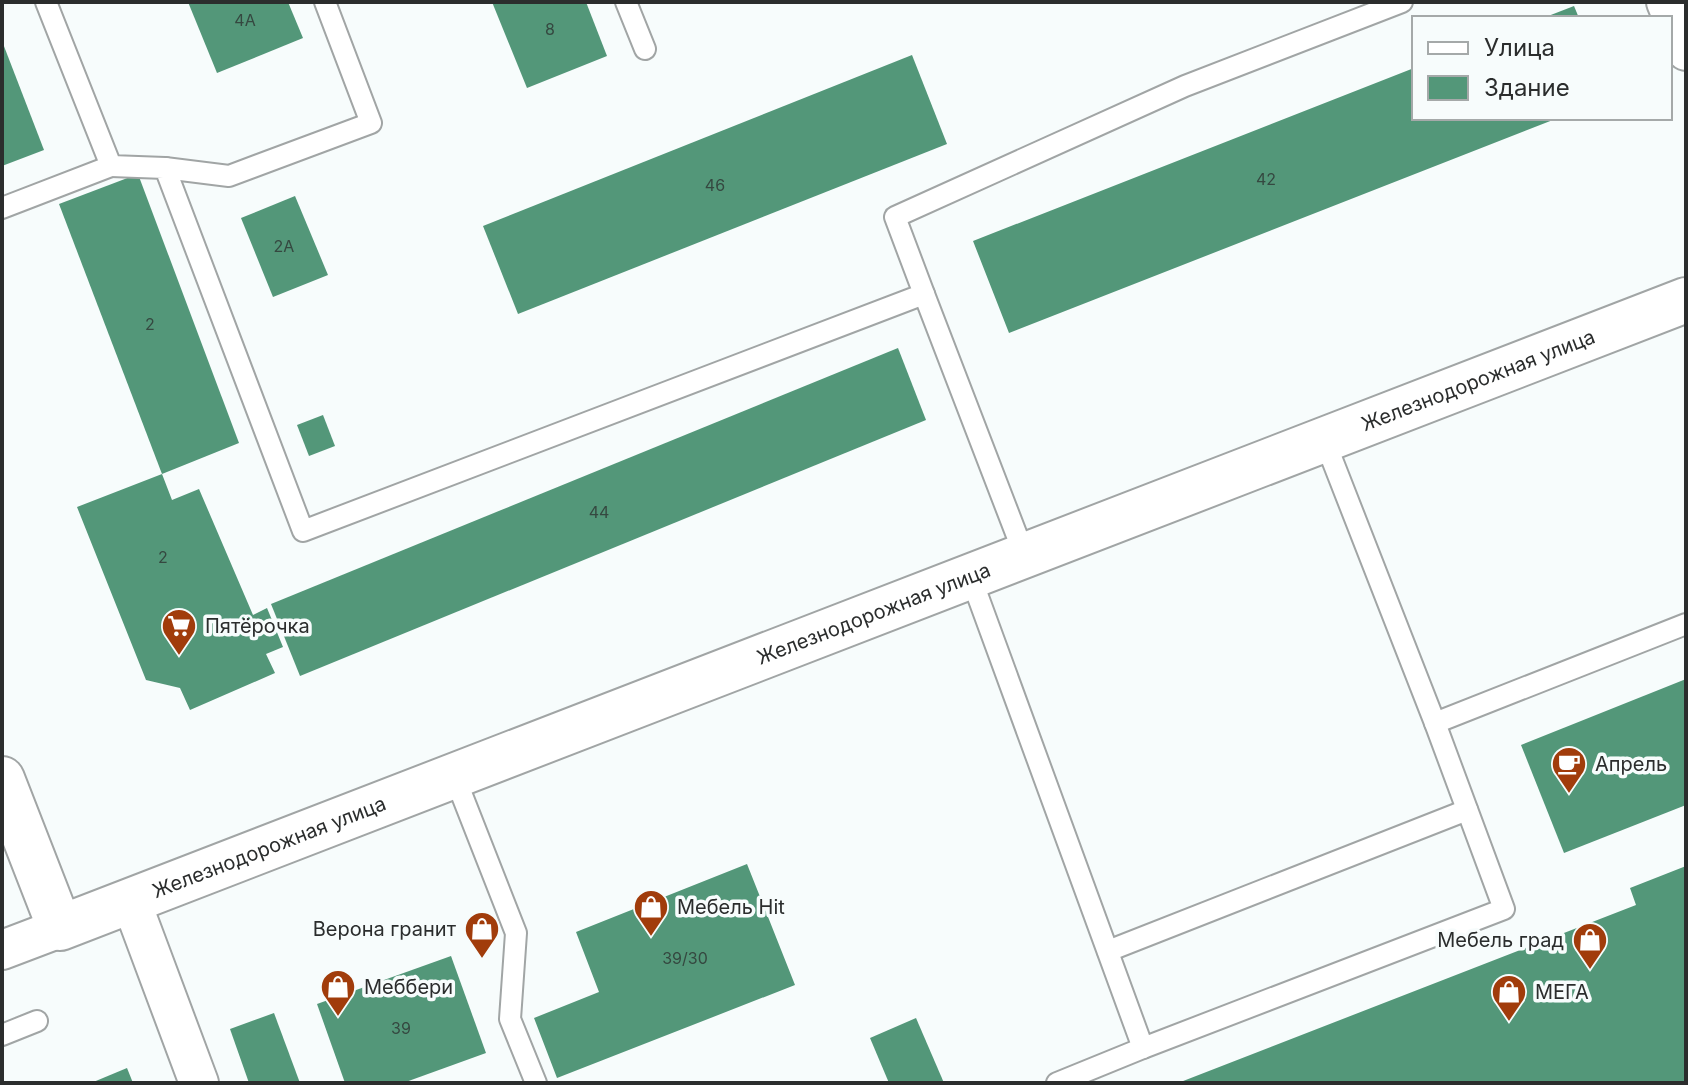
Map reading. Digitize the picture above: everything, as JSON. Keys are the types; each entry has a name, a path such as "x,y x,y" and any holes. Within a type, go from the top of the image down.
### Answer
{"main road":[{"name":"Железнодорожная улица","path":"60,928 1324,439 1681,307"},
{"path":"2,779 60,928"}],"street":[{"path":"131,901 199,1083"},
{"path":"2,950 60,928"}],"lane":[{"path":"46,2 111,166"},
{"path":"2,208 111,166 165,168 229,176 371,123 325,2"},
{"path":"626,2 645,49"},
{"path":"1024,554 895,217 1185,86 1402,2"},
{"path":"165,168 303,531 924,294"},
{"path":"1057,1083 1504,909 1324,439"},
{"path":"970,575 1143,1048"},
{"path":"1435,723 1686,624"},
{"path":"454,775 516,933 510,1019 536,1083"},
{"path":"1108,951 1467,810"},
{"path":"2,1035 37,1021"}],"building":[{"path":"188,2 288,2 303,38 217,73"},
{"path":"492,2 586,2 607,56 527,88"},
{"path":"1574,6 1578,16 1548,16"},
{"path":"2,41 44,150 2,166"},
{"path":"912,55 947,144 518,314 483,226"},
{"path":"1412,69 1412,120 1553,120 1009,333 973,241"},
{"path":"138,174 239,443 162,474 59,204"},
{"path":"295,196 328,275 273,297 241,218"},
{"path":"898,348 926,420 300,676 271,604"},
{"path":"323,415 335,446 309,456 297,425"},
{"path":"162,474 172,500 199,489 253,615 267,608 283,647 266,654 275,673 190,710 180,688 146,680 77,507"},
{"path":"1686,679 1686,805 1564,853 1521,745"},
{"path":"747,864 795,985 557,1078 534,1018 599,992 576,932"},
{"name":"МЕГА","path":"1686,866 1686,1083 1178,1083 1636,905 1630,888"},
{"path":"451,956 486,1053 403,1083 345,1083 317,1004"},
{"path":"274,1013 300,1083 249,1083 230,1029"},
{"path":"916,1018 944,1083 889,1083 870,1038"},
{"path":"127,1068 133,1083 91,1083"}],"place":[{"name":"Пятёрочка","path":"179,657"},
{"name":"Апрель","path":"1569,795"},
{"name":"Мебель Hit","path":"651,938"},
{"name":"Верона гранит","path":"482,960"},
{"name":"Мебель град","path":"1590,971"},
{"name":"Меббери","path":"338,1018"},
{"name":"МЕГА","path":"1509,1023"}]}
